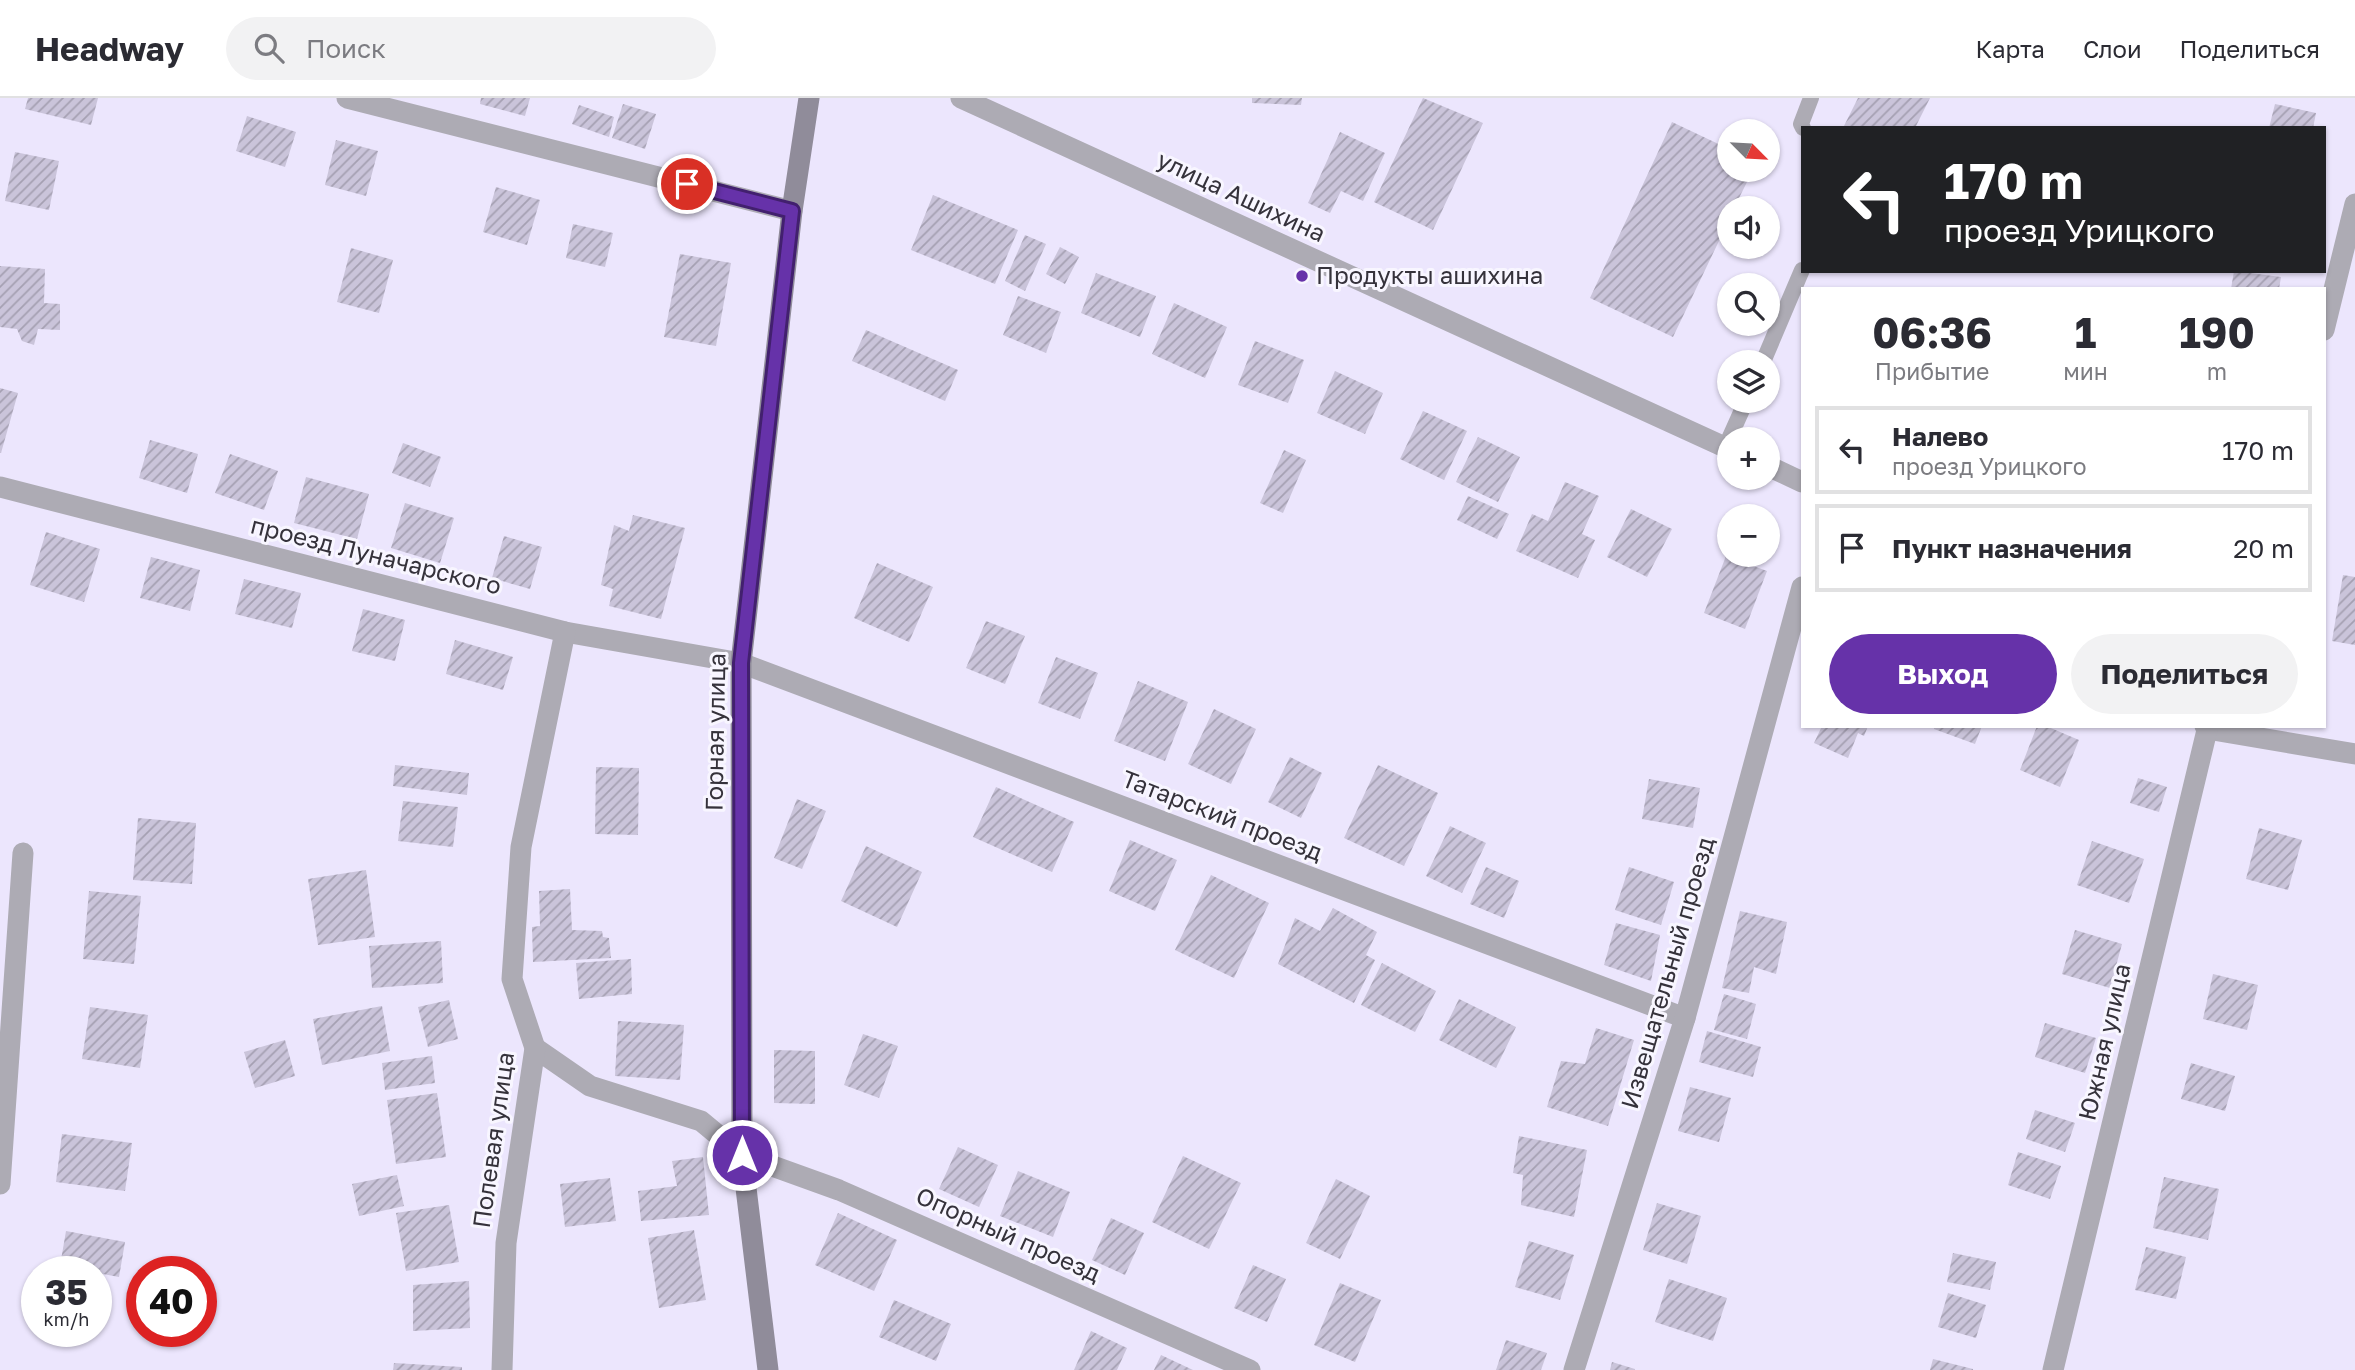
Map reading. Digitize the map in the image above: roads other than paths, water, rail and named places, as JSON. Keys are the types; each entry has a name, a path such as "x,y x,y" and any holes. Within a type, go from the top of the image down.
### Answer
{"street":[{"path":"347,98 792,211"},
{"name":"Горная улица","path":"768,1370 742,1155 741,663 792,211 809,98"},
{"name":"улица Ашихина","path":"961,98 1717,439"},
{"path":"2326,322 2355,204"},
{"path":"1780,472 1801,482"},
{"name":"проезд Луначарского","path":"0,487 565,632 741,663"},
{"name":"Извещательный проезд","path":"1574,1370 1685,1018 1801,591"},
{"name":"Полевая улица","path":"502,1370 506,1243 535,1048 512,979 521,847 565,632"},
{"name":"Татарский проезд","path":"741,663 1685,1018"},
{"name":"Южная улица","path":"2053,1370 2207,728"},
{"path":"2212,728 2355,754"},
{"path":"0,1184 23,853"},
{"path":"535,1048 590,1086 701,1121 742,1155"},
{"name":"Опорный проезд","path":"742,1155 839,1189 1250,1370"}],"lane":[{"path":"1802,126 1811,98"},
{"path":"1768,350 1801,272"}],"place":[{"name":"Продукты ашихина","path":"1302,276"}]}
